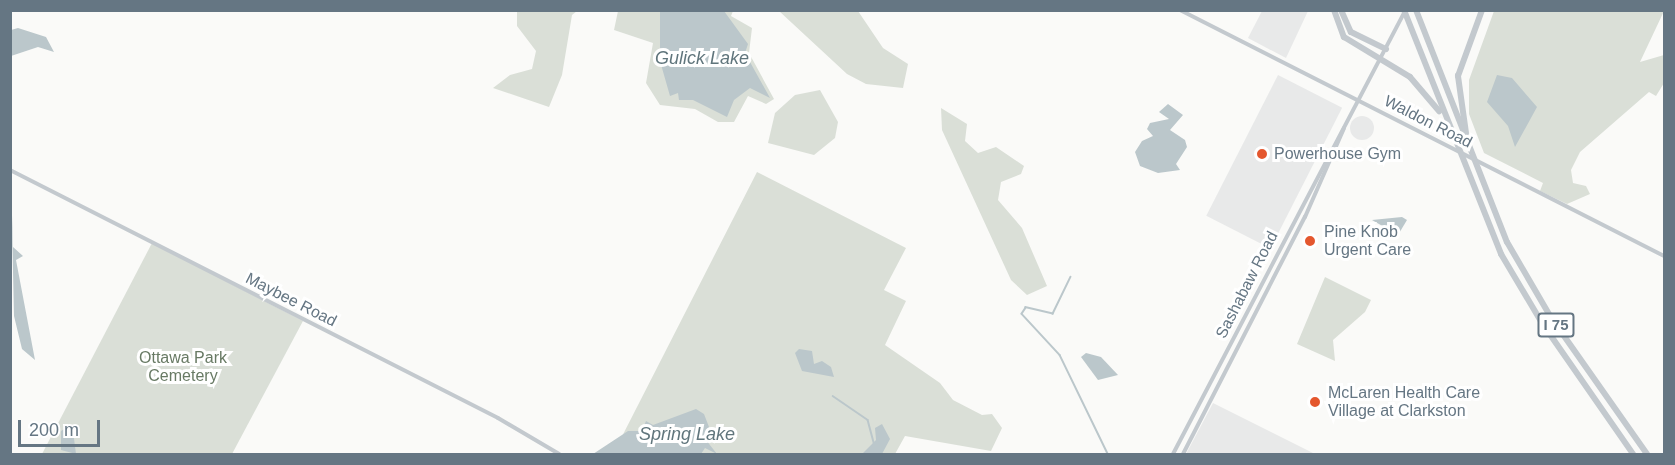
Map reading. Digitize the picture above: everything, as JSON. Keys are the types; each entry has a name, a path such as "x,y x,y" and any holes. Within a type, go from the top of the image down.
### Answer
{"highway":[{"path":"1334,10 1344,38 1410,77 1429,95 1453,143"},
{"path":"1341,10 1351,32 1386,49"},
{"name":"I 75","path":"1405,10 1453,143 1517,283 1633,454"},
{"name":"I 75","path":"1416,10 1508,242 1538,297 1647,454"},
{"path":"1470,148 1457,84 1482,10"}],"main road":[{"name":"Waldon Road","path":"1180,10 1665,256"},
{"name":"Sashabaw Road","path":"1173,454 1405,10"},
{"name":"Sashabaw Road","path":"1183,454 1286,255 1337,150 1344,128"},
{"path":"1332,147 1337,150"},
{"name":"Maybee Road","path":"10,170 462,399 559,454"},
{"path":"1311,188 1317,192"},
{"path":"1280,247 1286,255"},
{"path":"1267,273 1272,281"},
{"path":"1218,366 1225,373"},
{"path":"1207,390 1212,391 1211,400"},
{"path":"1189,424 1188,431 1194,432"}],"shaded area":[{"path":"1262,11 1308,11 1286,58 1248,38"},
{"path":"1278,75 1342,108 1270,248 1206,216"},
{"path":"1362,116 1371,119 1374,128 1371,137 1362,140 1353,137 1350,128 1353,119"},
{"path":"1213,403 1315,454 1186,454"}],"green space":[{"path":"517,11 577,11 572,15 562,75 549,107 493,88 510,75 532,69 536,51 517,26"},
{"name":"Gulick Lake","path":"618,11 733,11 731,16 752,28 749,53 774,99 766,104 748,96 734,122 718,122 695,109 660,105 646,83 653,43 614,30"},
{"path":"779,11 858,11 883,48 908,64 903,88 866,84 847,74"},
{"path":"1494,11 1664,11 1640,62 1664,55 1664,83 1656,96 1649,92 1580,152 1571,170 1573,183 1586,186 1590,194 1567,204 1540,191 1543,183 1484,153 1469,114 1469,80"},
{"path":"820,90 838,122 835,138 814,155 768,143 775,113 795,95"},
{"path":"941,108 967,124 965,141 978,153 996,147 1024,166 1021,174 1001,182 998,200 1022,228 1047,286 1027,295 1011,280 942,130"},
{"path":"757,172 906,248 884,290 906,301 885,345 940,383 953,400 982,415 992,414 1002,428 991,451 905,436 895,454 613,454"},
{"name":"Ottawa Park Cemetery","path":"152,243 303,321 232,454 42,454"},
{"path":"1325,277 1371,300 1365,312 1333,340 1335,361 1297,344"}],"water":[{"name":"Gulick Lake","path":"660,11 724,11 748,44 745,53 770,98 750,88 734,100 727,117 693,100 679,100 678,93 670,96 660,61"},
{"path":"18,28 46,37 54,52 38,47 11,56 11,30"},
{"path":"1497,75 1512,78 1537,107 1515,147 1508,126 1487,102"},
{"path":"1168,104 1183,115 1170,130 1185,140 1187,147 1176,164 1180,170 1158,173 1140,166 1135,152 1142,141 1153,136 1147,129 1150,123 1169,119 1159,112"},
{"path":"11,183 13,247 23,256 16,260 35,360 22,349 14,316"},
{"path":"1402,217 1407,220 1398,235 1372,220"},
{"path":"799,349 812,351 814,364 822,361 831,367 834,377 802,371 795,353"},
{"path":"1086,353 1101,357 1118,375 1098,380 1081,357"},
{"name":"Spring Lake","path":"696,409 704,414 709,427 706,440 717,454 705,448 701,454 593,454 628,431 642,431 646,421 653,425"},
{"path":"882,424 890,439 882,454 862,454 876,440 875,428"},
{"path":"67,427 73,431 76,454 61,450 61,431"}],"waterway":[{"path":"1071,277 1053,314 1026,308 1022,314 1060,355 1108,454"},
{"path":"833,396 868,420 874,443"}],"place":[{"name":"Powerhouse Gym","path":"1262,154"},
{"name":"Pine Knob Urgent Care","path":"1310,241"},
{"name":"McLaren Health Care Village at Clarkston","path":"1315,402"}]}
